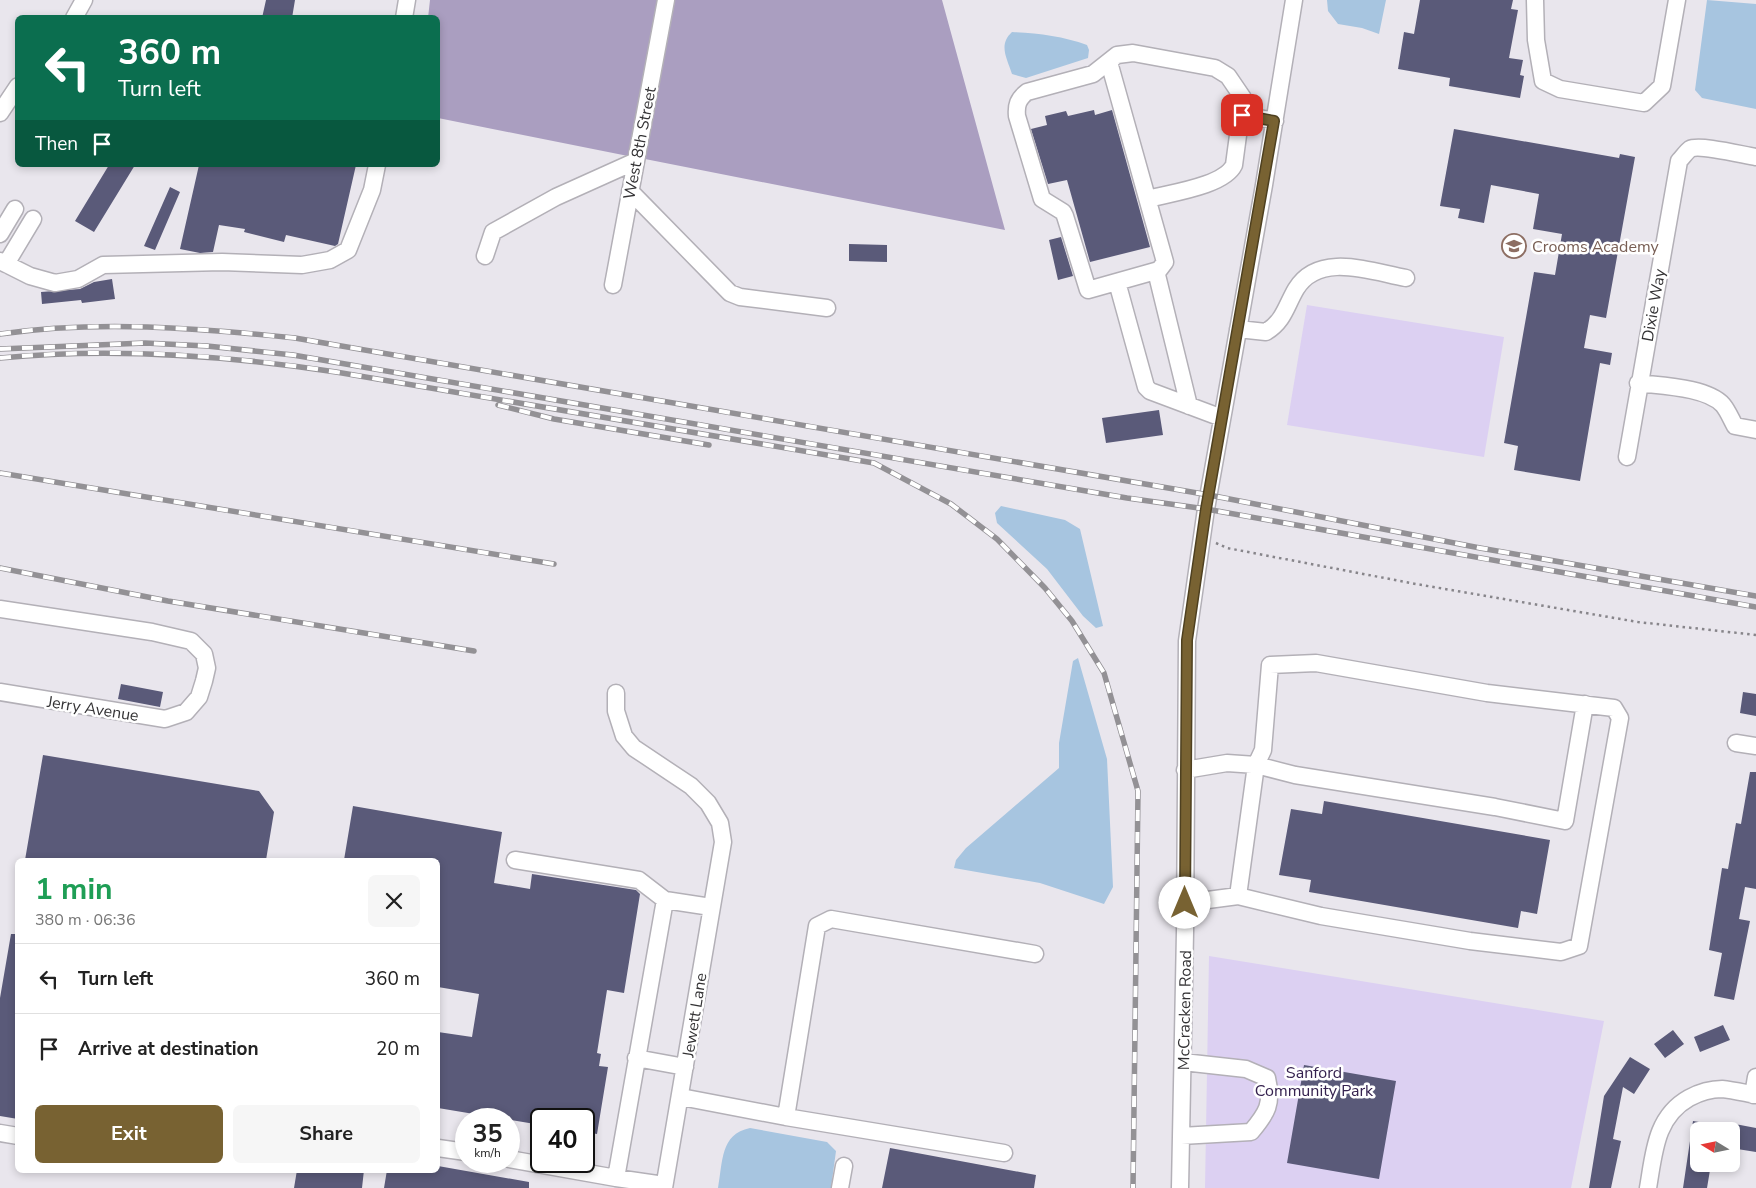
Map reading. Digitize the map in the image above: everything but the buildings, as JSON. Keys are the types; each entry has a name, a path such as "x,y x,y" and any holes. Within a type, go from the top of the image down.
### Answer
{"street":[{"path":"76,15 84,0"},
{"path":"404,15 407,0"},
{"name":"West 8th Street","path":"612,285 666,0"},
{"name":"McCracken Road","path":"1180,1188 1187,640 1201,538 1294,0"},
{"path":"1535,0 1536,40 1543,81 1560,89 1644,103 1662,86 1677,0"},
{"path":"1108,62 1165,262 1163,267 1156,271 1088,290 1063,212 1042,199 1016,110 1017,103 1027,92 1093,74 1108,62 1117,55 1134,53 1215,68 1228,76 1241,92 1244,105 1234,165 1231,172 1217,181 1148,199"},
{"path":"0,113 15,90"},
{"path":"1242,115 1274,121"},
{"name":"Dixie Way","path":"1627,457 1638,383 1680,160 1691,148 1707,147 1720,152 1756,157"},
{"path":"485,256 493,232 556,197 636,161"},
{"path":"20,214 5,262 55,283 78,279 103,265 222,262 302,265 330,260 348,250 372,190 377,167"},
{"path":"630,191 730,293 740,298 827,308"},
{"path":"0,234 20,214"},
{"path":"1238,329 1266,332 1278,324 1297,288 1306,277 1323,269 1339,266 1406,278"},
{"path":"1156,271 1189,406"},
{"path":"1116,282 1146,387 1150,391 1222,418"},
{"path":"1638,383 1690,390 1713,398 1722,405 1735,426 1756,430"},
{"name":"Jerry Avenue","path":"0,609 152,632 191,641 204,654 207,668 199,697 186,712 165,719 0,692"},
{"path":"1185,903 1238,896 1320,916 1470,941 1561,952 1579,946 1620,718 1614,708 1487,693 1316,664 1270,665 1263,750 1256,765 1238,896"},
{"name":"Jewett Lane","path":"616,693 616,711 624,736 634,748 662,765 697,792 720,823 723,842 681,1097 664,1186"},
{"path":"1185,770 1227,763 1256,765 1295,775 1495,807 1565,821 1585,704"},
{"path":"1736,743 1756,746"},
{"path":"515,860 639,880 665,900 711,907"},
{"path":"616,1178 665,900"},
{"path":"786,1117 816,926 831,919 1034,954"},
{"path":"636,1058 685,1067"},
{"path":"1181,1136 1251,1132 1267,1113 1270,1088 1267,1078 1246,1069 1183,1062"},
{"path":"1648,1188 1657,1139 1666,1118 1682,1103 1704,1091 1722,1089 1754,1095 1756,1077"},
{"path":"681,1097 786,1117 1004,1153"},
{"path":"0,1133 15,1136"},
{"path":"440,1148 455,1150"},
{"path":"520,1161 664,1186"},
{"path":"840,1188 844,1166"}],"path":[{"path":"1201,538 1227,548 1416,584 1638,622 1756,635"}],"green space":[{"path":"1307,305 1504,337 1484,457 1287,425"},
{"name":"Sanford Community Park","path":"1209,956 1604,1021 1571,1188 1205,1188"}],"shaded area":[{"path":"430,0 658,0 628,156 440,118 440,15 428,15"},
{"path":"675,0 942,0 1005,230 645,159"}],"water":[{"path":"1327,0 1386,0 1379,34 1362,28 1338,24 1328,11"},
{"path":"1707,0 1756,4 1756,109 1702,98 1695,90"},
{"path":"1012,32 1069,39 1087,45 1089,50 1088,58 1026,78 1012,74 1006,57 1005,42"},
{"path":"1001,506 1065,520 1080,529 1103,626 1096,628 1083,616 1047,569 997,523 995,513"},
{"path":"1078,658 1107,759 1113,887 1104,904 1040,883 954,868 956,860 966,848 1059,768 1059,743 1073,661"},
{"path":"750,1128 827,1142 836,1151 831,1188 718,1188 722,1159 728,1143 740,1131"}],"railway":[{"path":"0,334 74,327 111,326 221,331 295,338 1209,495 1480,548 1756,596"},
{"path":"0,349 145,343 207,346 293,355 1127,498 1206,509 1756,607"},
{"path":"0,358 84,353 168,354 252,361 336,372 874,463 951,504 997,539 1045,588 1072,621 1104,673 1138,791 1133,1188"},
{"path":"498,405 554,419 709,445"},
{"path":"0,473 554,564"},
{"path":"0,568 168,601 474,651"}],"place":[{"name":"Crooms Academy","path":"1514,246"}],"route":[{"path":"1185,903 1187,640 1194,581 1206,509 1274,121 1242,115"}]}
